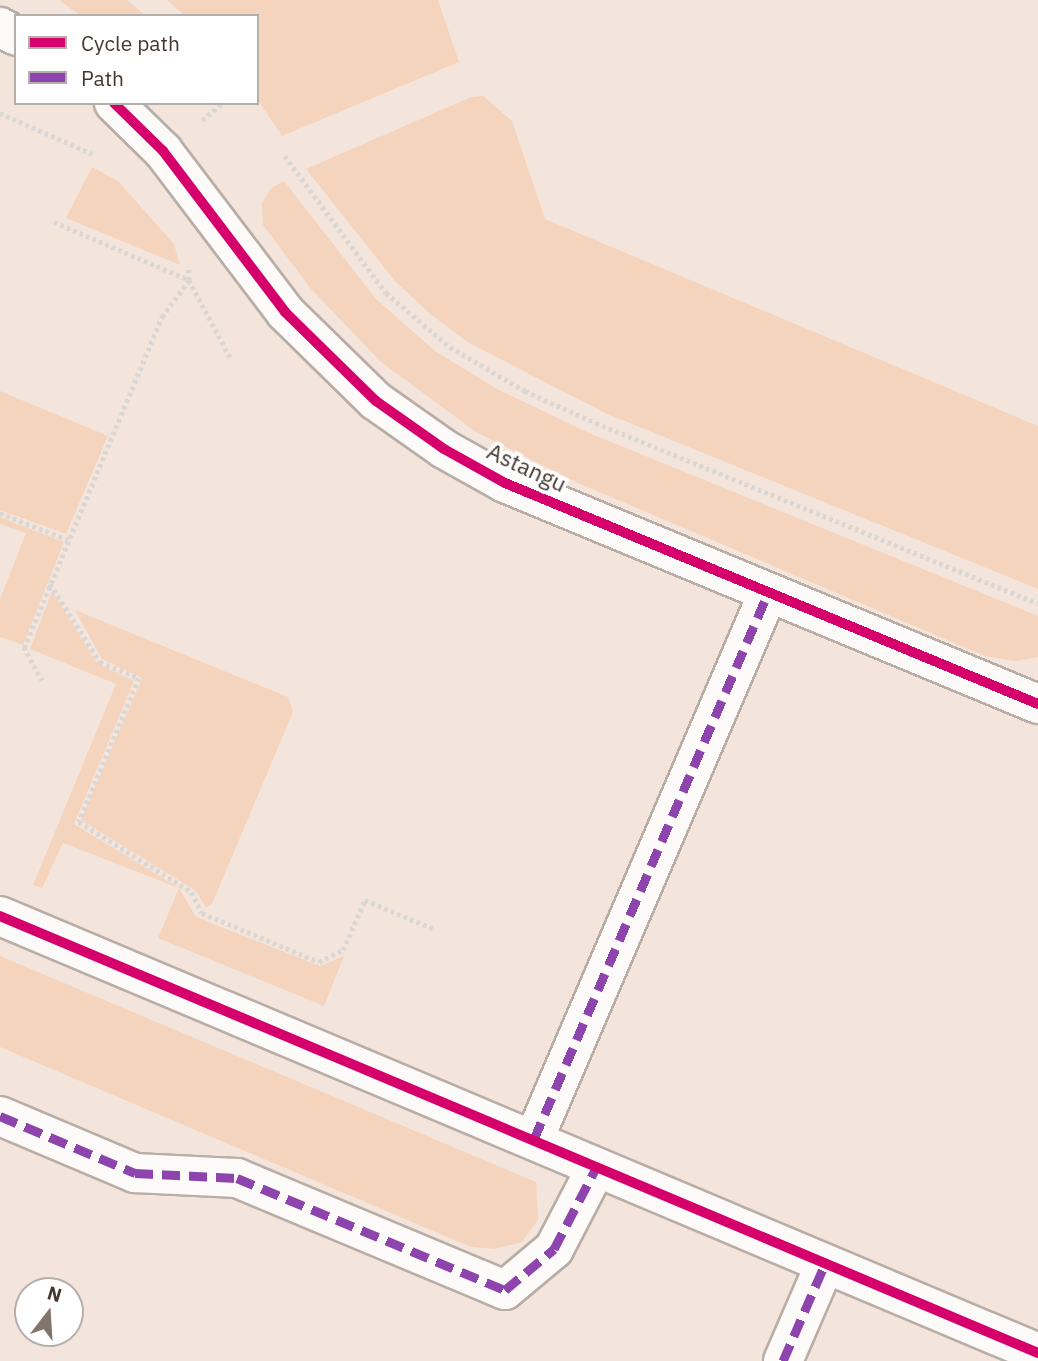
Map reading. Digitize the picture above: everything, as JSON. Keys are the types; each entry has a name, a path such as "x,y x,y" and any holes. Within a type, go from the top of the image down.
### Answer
{"street":[{"name":"Astangu","path":"116,105 163,151 285,312 376,401 444,449 505,483 1038,704"},
{"path":"534,1139 768,593"},
{"path":"0,916 1038,1353"},
{"path":"0,1116 135,1173 237,1178 505,1290 554,1249 596,1168"},
{"path":"783,1361 825,1264"}],"path":[{"path":"0,113 95,155"},
{"path":"278,146 386,293 450,346 482,366 525,391 596,423 1038,603"},
{"path":"54,222 189,279"},
{"path":"187,256 189,279 231,359"},
{"path":"42,681 24,648 162,317 189,279"},
{"path":"0,513 69,540"},
{"path":"50,584 100,662 139,678 79,822 192,892 202,912 319,962 343,950 365,900 434,929"}],"shaded area":[{"path":"59,0 127,0 144,14 78,14"},
{"path":"167,0 438,0 459,62 282,136 259,102 259,14 183,14"},
{"path":"483,96 512,121 545,219 1038,426 1038,589 605,413 469,343 430,314 395,281 306,169 471,97"},
{"path":"92,167 118,181 174,244 180,265 66,218"},
{"path":"284,181 376,299 435,351 497,389 589,433 1038,616 1038,657 1016,661 985,656 578,483 476,432 381,362 311,289 263,225 262,203 271,188"},
{"path":"0,391 108,436 66,534 0,510"},
{"path":"0,517 64,542 23,645 0,637 0,599 26,533 0,524"},
{"path":"52,591 97,663 134,681 74,824 179,888 63,843 42,888 33,885 116,684 30,649"},
{"path":"75,610 288,697 293,712 212,904 206,908 196,891 81,820 142,678 102,659"},
{"path":"179,888 196,917 320,966 344,956 324,1006 158,938"},
{"path":"0,956 536,1182 538,1220 522,1242 495,1249 471,1247 0,1047"}],"marked path":[{"path":"534,1139 768,593"},
{"path":"0,1116 135,1173 237,1178 505,1290 554,1249 596,1168"},
{"path":"783,1361 825,1264"}],"cycle path":[{"path":"116,105 163,151 285,312 376,401 444,449 505,483 1038,704"},
{"path":"0,916 1038,1353"}]}
